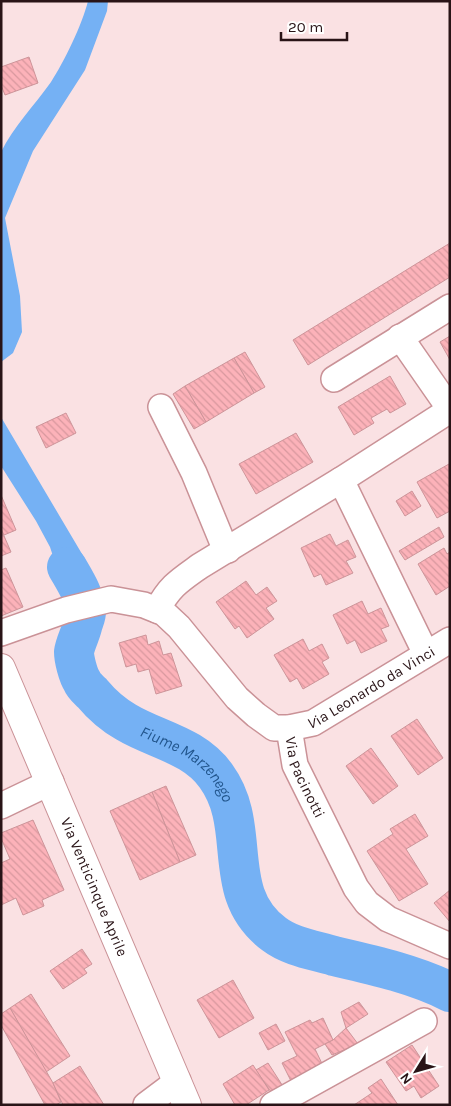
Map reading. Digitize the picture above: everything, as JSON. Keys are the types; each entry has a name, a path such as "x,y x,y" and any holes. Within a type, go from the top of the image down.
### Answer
{"main road":[{"name":"Via Venticinque Aprile","path":"1,668 182,1093"}],"street":[{"path":"334,379 450,307"},
{"path":"157,610 168,591 182,578 450,410 400,337"},
{"path":"161,407 194,473 222,541 228,550"},
{"path":"341,480 426,654"},
{"name":"Via Pacinotti","path":"1,634 66,610 111,599 144,605 164,613 179,628 237,698 274,728 289,728 295,765 356,888 367,903 388,919 450,946"},
{"name":"Via Leonardo da Vinci","path":"289,728 313,723 450,640"},
{"path":"1,806 51,782"},
{"path":"273,1105 424,1020"},
{"path":"146,1105 182,1093"}],"water":[{"path":"88,1 108,1 107,11 85,70 33,151 5,218 20,296 22,332 13,353 1,362 1,152 12,133 56,74 77,32"},
{"path":"1,417 85,559 96,587 91,592 67,599 50,547 1,466"}],"building":[{"path":"29,57 38,83 5,95 1,85 1,67"},
{"path":"450,243 450,277 308,365 293,340"},
{"path":"450,336 450,360 440,342"},
{"path":"245,352 265,387 254,393 234,358"},
{"path":"234,358 254,393 206,422 185,386"},
{"path":"390,376 406,404 390,413 387,409 371,418 374,423 354,435 338,407"},
{"path":"185,386 206,422 194,429 173,394"},
{"path":"66,413 76,433 46,448 36,427"},
{"path":"296,433 313,462 256,494 239,464"},
{"path":"449,464 450,511 437,518 417,482"},
{"path":"412,491 421,506 405,516 396,501"},
{"path":"1,495 16,530 4,535 1,529"},
{"path":"439,527 444,537 405,560 399,551"},
{"path":"1,529 11,552 1,556"},
{"path":"330,534 336,546 348,540 356,557 346,561 353,573 326,585 321,574 314,577 301,548"},
{"path":"444,548 447,554 450,552 450,586 436,595 418,564"},
{"path":"6,568 23,607 1,616 1,570"},
{"path":"246,581 256,595 267,587 277,601 266,608 274,619 247,638 239,626 235,629 216,602"},
{"path":"362,601 368,614 381,608 389,626 381,629 387,641 361,653 355,640 347,644 333,615"},
{"path":"146,635 148,645 159,641 163,655 171,653 182,686 156,694 149,669 138,672 136,664 126,667 119,643"},
{"path":"303,639 309,651 322,644 329,658 322,662 329,674 303,689 297,678 290,682 274,655"},
{"path":"417,719 443,758 418,775 391,736"},
{"path":"371,748 398,786 373,804 346,766"},
{"path":"166,786 196,855 180,862 152,792"},
{"path":"152,792 180,862 140,880 110,811"},
{"path":"415,814 428,836 406,849 428,884 399,901 367,851 393,834 390,829"},
{"path":"33,820 64,890 42,900 44,906 23,915 16,898 1,905 1,863 10,859 1,838 1,833"},
{"path":"450,890 450,922 434,903"},
{"path":"82,949 92,964 84,969 87,973 63,989 50,971"},
{"path":"233,980 254,1018 219,1038 197,1000"},
{"path":"31,994 70,1056 46,1072 10,1008"},
{"path":"359,1002 368,1014 346,1028 341,1012"},
{"path":"10,1008 53,1083 61,1102 56,1105 45,1105 1,1025 1,1014"},
{"path":"323,1018 333,1040 315,1049 327,1074 295,1089 282,1063 297,1056 285,1032 310,1020 312,1023"},
{"path":"276,1024 285,1041 268,1050 259,1033"},
{"path":"346,1028 358,1044 332,1055 325,1044 333,1040"},
{"path":"412,1045 439,1086 421,1098 414,1086 406,1091 386,1062"},
{"path":"268,1063 286,1091 275,1098 256,1070"},
{"path":"253,1065 269,1090 246,1105 235,1105 223,1084"},
{"path":"80,1066 104,1105 63,1105 53,1083"},
{"path":"381,1079 398,1105 354,1105 372,1093 368,1088"}],"waterway":[{"name":"Fiume Marzenego","path":"67,567 84,600 86,612 74,652 76,667 83,683 116,716 186,750 197,757 216,776 227,796 233,817 241,879 247,899 257,917 274,934 295,945 393,971 422,980 450,992"}]}
